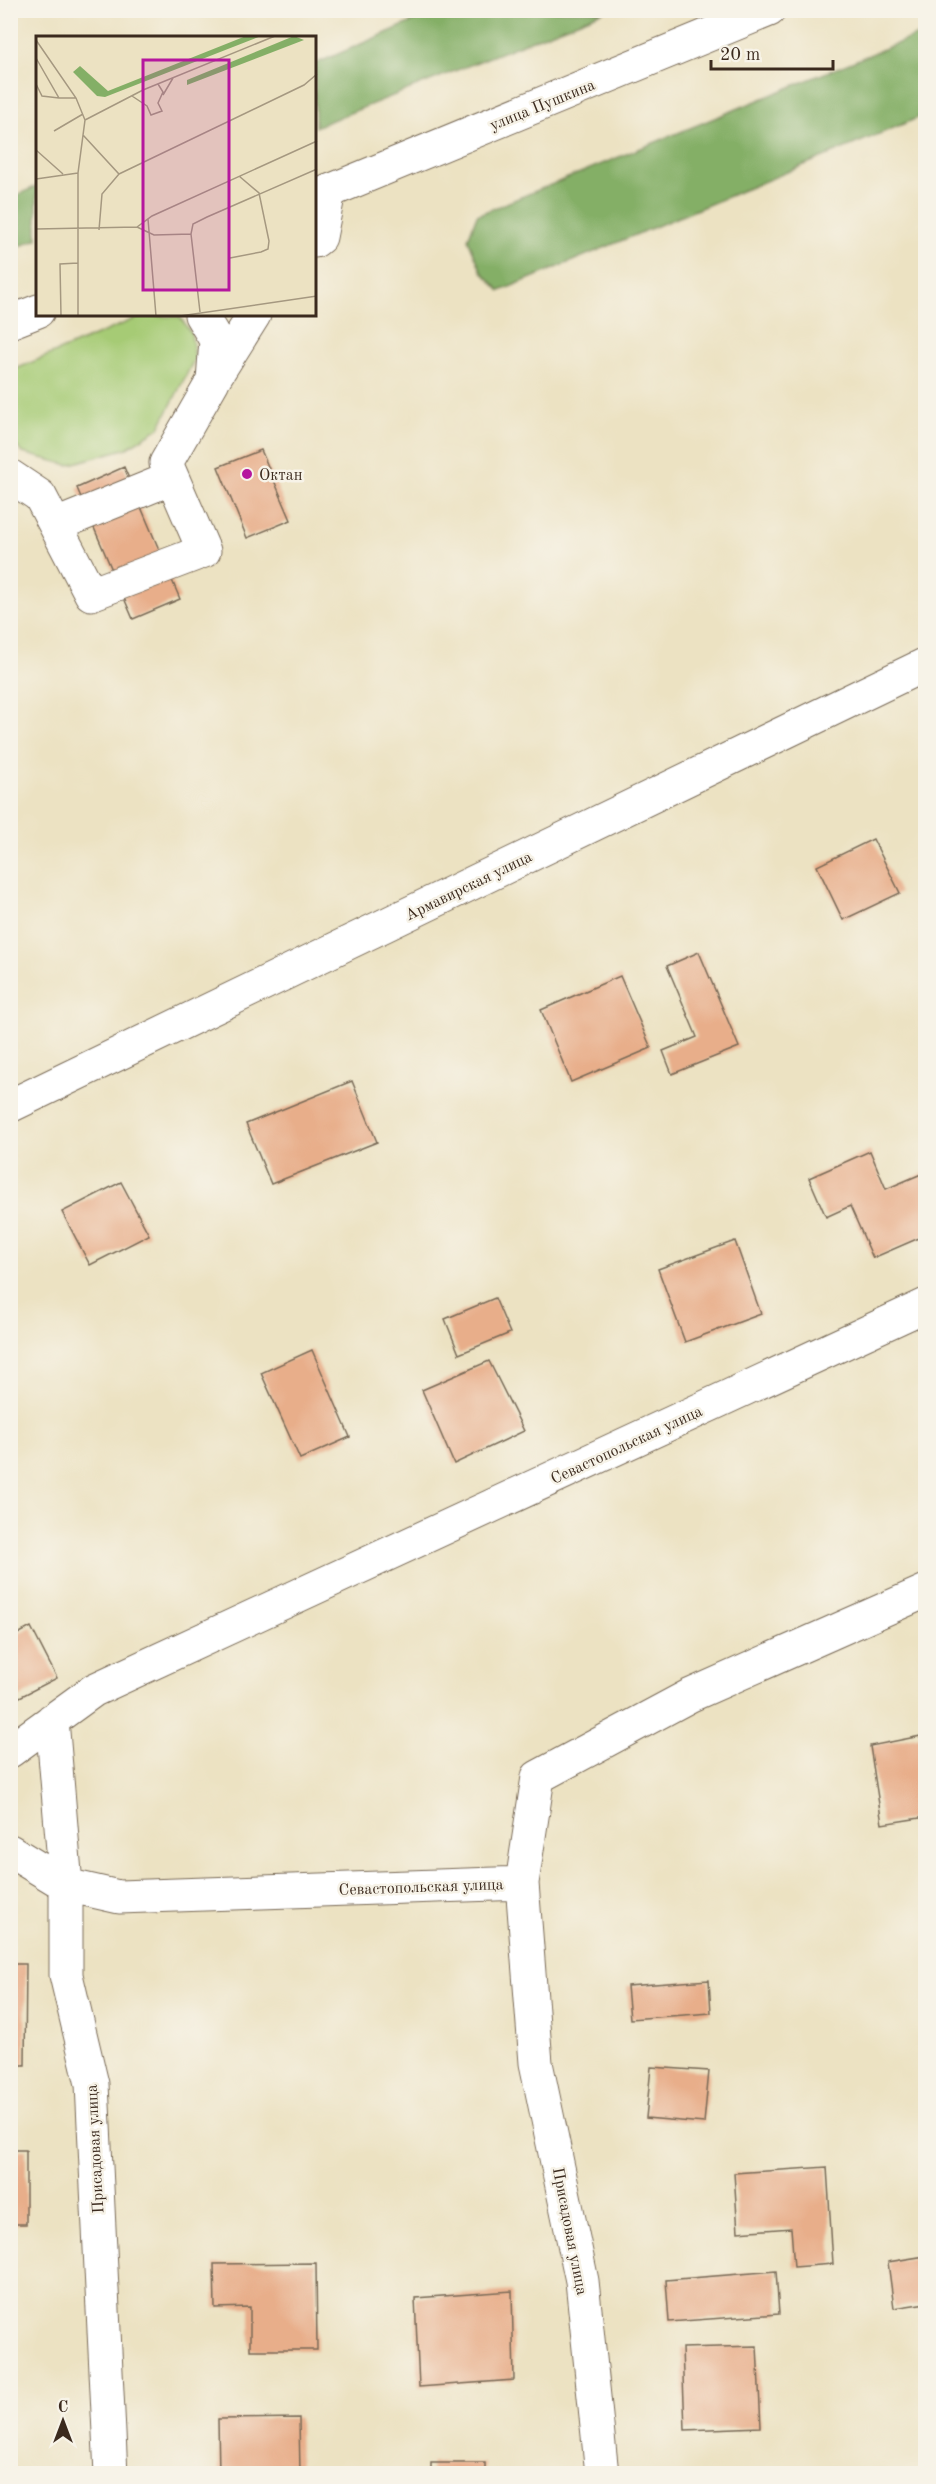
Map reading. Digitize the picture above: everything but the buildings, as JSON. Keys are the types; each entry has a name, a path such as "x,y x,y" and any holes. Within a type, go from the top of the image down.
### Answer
{"street":[{"name":"улица Пушкина","path":"322,194 769,10"},
{"path":"316,240 320,237 322,194"},
{"path":"10,322 36,312"},
{"path":"202,316 216,340 213,381"},
{"path":"10,476 40,496 91,594 204,551 166,463 253,316"},
{"path":"56,525 172,478"},
{"name":"Армавирская улица","path":"10,1106 926,664"},
{"name":"Севастопольская улица","path":"10,1751 94,1690 926,1305"},
{"name":"Севастопольская улица","path":"10,1851 66,1885 119,1897 522,1883 538,1777 689,1696 926,1592"},
{"name":"Присадовая улица","path":"52,1720 66,1885 66,1975 92,2084 111,2474"},
{"name":"Присадовая улица","path":"522,1883 536,2063 582,2281 602,2474"}],"green space":[{"path":"439,10 605,11 316,127 316,64"},
{"path":"925,32 925,115 500,291 482,272 468,239 477,215"},
{"path":"36,186 36,239 11,250 11,198"},
{"path":"142,316 180,317 191,333 195,358 159,428 127,448 68,465 23,453 11,441 11,371"}],"place":[{"name":"Октан","path":"247,474"}]}
